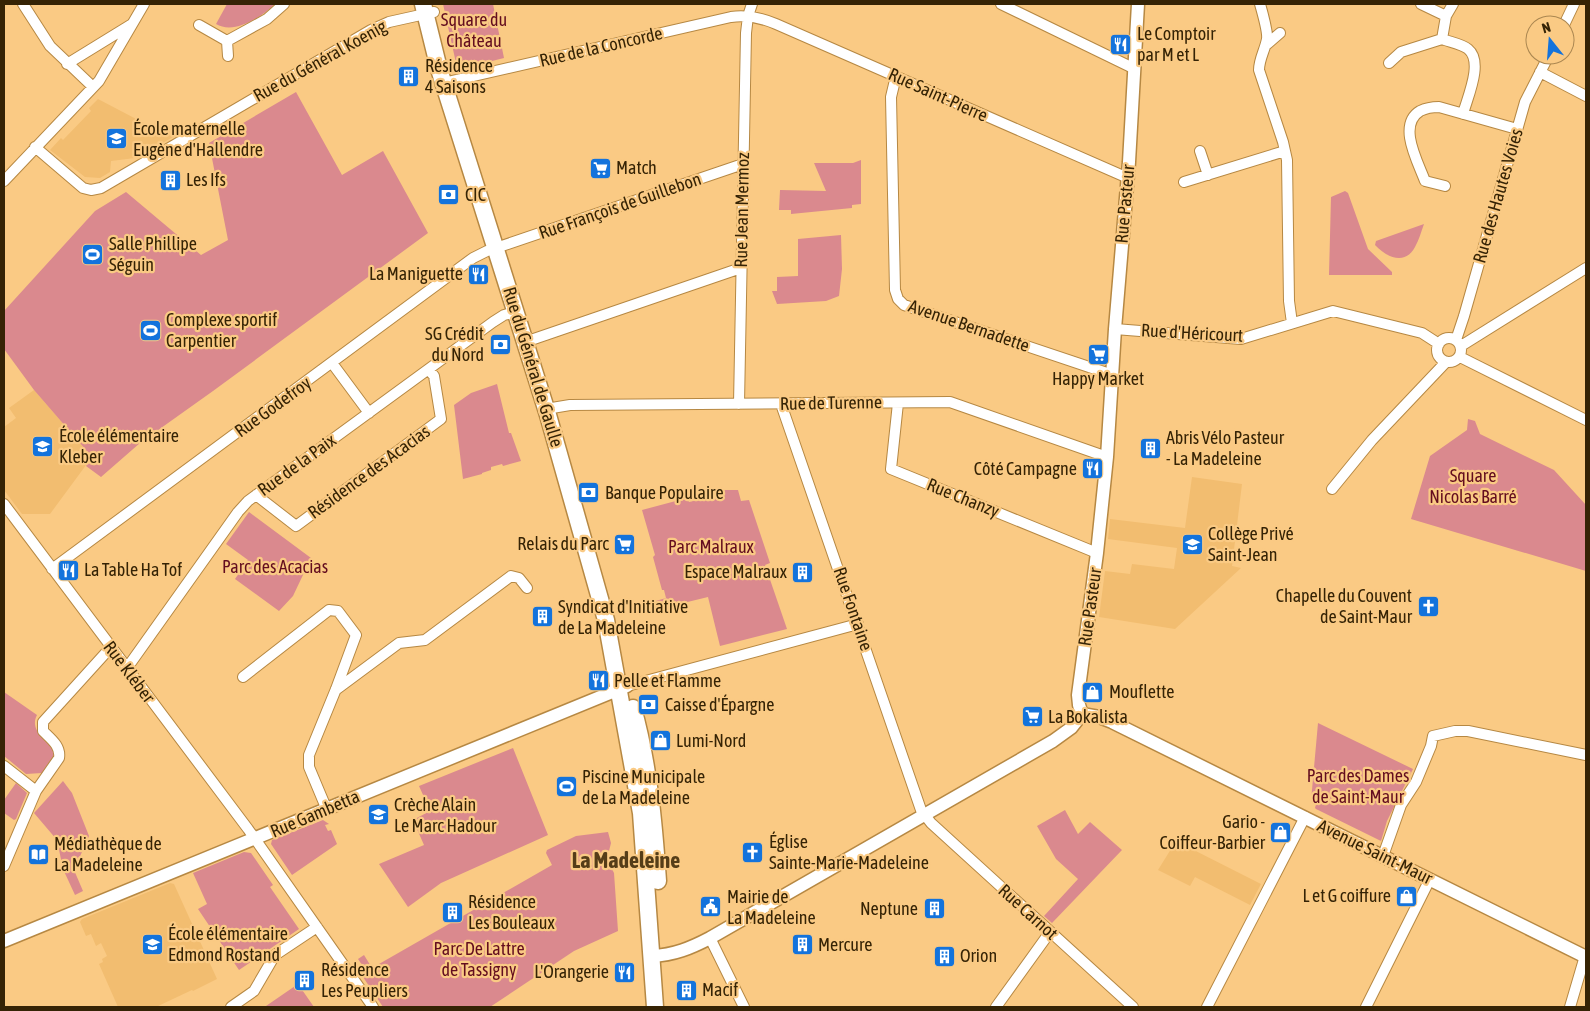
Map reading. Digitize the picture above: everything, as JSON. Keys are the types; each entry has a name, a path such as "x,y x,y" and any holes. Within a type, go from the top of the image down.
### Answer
{"main road":[{"name":"Rue du Général de Gaulle","path":"429,8 454,116 546,409 606,620 623,688 641,813 662,1007"},
{"name":"Rue du Général de Gaulle","path":"655,1007 656,956"}],"street":[{"path":"23,4 45,40 66,64 93,88"},
{"path":"4,181 106,72 144,4"},
{"path":"227,42 266,19 284,4"},
{"path":"748,16 752,4"},
{"path":"1001,4 1133,68"},
{"name":"Rue Pasteur","path":"1082,714 1078,695 1097,553 1107,457 1115,329 1128,178 1138,4"},
{"path":"1260,4 1266,30 1265,45 1258,70 1285,151 1288,175 1289,301 1292,323"},
{"path":"1421,4 1446,16"},
{"path":"1442,39 1446,16 1453,4"},
{"name":"Rue du Général Koenig","path":"35,147 79,185 90,190 106,184 379,26 429,8"},
{"name":"Rue Saint-Pierre","path":"748,16 768,21 1128,178"},
{"name":"Rue de la Concorde","path":"446,82 731,17 748,16"},
{"name":"Rue Jean Mermoz","path":"739,404 743,164 748,16"},
{"path":"66,64 133,24"},
{"path":"199,24 227,42"},
{"path":"1265,45 1280,33"},
{"path":"1388,63 1401,52 1442,39 1469,49 1475,60 1476,70 1463,114"},
{"path":"227,42 228,56"},
{"name":"Rue des Hautes Voies","path":"1459,347 1464,316 1525,102 1544,65"},
{"path":"1540,72 1586,96"},
{"name":"Avenue Bernadette","path":"896,76 892,97 895,290 898,299 904,304 1112,375"},
{"path":"1445,186 1425,181 1409,134 1409,124 1418,112 1439,107 1517,130"},
{"path":"1200,151 1208,175"},
{"path":"1184,182 1285,151"},
{"name":"Rue François de Guillebon","path":"496,248 743,164"},
{"name":"Rue Godefroy","path":"52,569 473,258 496,248"},
{"path":"525,342 741,268"},
{"path":"1586,268 1459,347 1455,361 1446,362 1440,359 1437,353 1439,344 1446,338 1459,347 1586,420"},
{"name":"Rue d'Héricourt","path":"1115,329 1236,339 1247,338 1327,312 1339,311 1422,333 1439,344"},
{"name":"Rue de la Paix","path":"127,668 238,512 248,501 498,319 516,312"},
{"path":"1332,489 1372,440 1446,362"},
{"path":"332,363 369,413"},
{"name":"Résidence des Acacias","path":"256,495 296,526 441,419 434,376 429,370"},
{"name":"Rue de Turenne","path":"546,409 570,405 942,402 956,404 1107,457"},
{"name":"Rue Chanzy","path":"898,403 891,469 1097,553"},
{"name":"Rue Fontaine","path":"781,404 858,624 916,799 924,814"},
{"name":"Rue Kléber","path":"4,504 255,839 373,1007"},
{"path":"336,689 399,643 425,640 511,576 519,578 527,588"},
{"path":"243,678 329,610 338,611 356,635 309,755 309,767 327,810"},
{"path":"623,688 858,624"},
{"path":"4,866 10,840 36,791 59,758 59,748 43,731 43,722 111,647"},
{"name":"Rue Gambetta","path":"4,942 623,688"},
{"path":"656,956 686,950 710,938 1054,741 1071,728 1082,714"},
{"name":"Avenue Saint-Maur","path":"1082,714 1112,722 1586,956"},
{"path":"1383,856 1401,805 1416,782 1431,746 1433,736 1455,731 1468,731 1586,756"},
{"path":"4,766 36,791"},
{"name":"Rue Carnot","path":"924,814 931,823 1133,1007"},
{"path":"1207,1007 1305,817"},
{"path":"1366,1007 1430,879"},
{"path":"231,1007 254,991 275,955 317,927"},
{"path":"996,1007 1050,932"},
{"path":"710,938 744,1007"},
{"path":"1570,1007 1586,956"}],"shaded area":[{"name":"École maternelle Eugène d'Hallendre","path":"98,99 161,132 171,126 177,135 135,158 111,161 110,172 100,178 85,177 50,150 61,138 63,140 91,111 89,108"},
{"name":"École élémentaire Kleber","path":"34,390 92,457 50,514 22,514 4,490 4,427 16,418 9,408"},
{"name":"Collège Privé Saint-Jean","path":"1192,477 1242,484 1232,566 1241,568 1175,629 1099,617 1105,571 1130,574 1132,564 1174,569 1177,548 1108,539 1110,519 1185,528"},
{"path":"1176,841 1261,884 1250,905 1195,877 1190,886 1158,870"},
{"name":"École élémentaire Edmond Rostand","path":"170,883 174,884 217,979 156,1007 118,1007 99,964 107,956 101,943 96,946 91,934 86,936 80,922 82,919"}],"green space":[{"path":"227,4 275,4 263,14 247,23 239,26 223,27 216,24"},
{"name":"Square du Château","path":"443,4 493,4 504,58 464,68 456,63"},
{"name":"Complexe sportif Carpentier","path":"296,92 342,175 383,151 428,233 140,443 101,477 86,466 92,457 34,390 4,349 4,311 95,211 126,192 201,255 228,240 209,143"},
{"path":"861,160 861,204 852,205 852,208 791,214 791,210 779,210 780,190 826,191 814,163 853,163"},
{"path":"1345,191 1348,193 1368,249 1392,272 1392,275 1329,275 1331,197"},
{"path":"1424,224 1415,247 1406,256 1395,258 1384,253 1375,245 1376,241"},
{"path":"841,235 842,269 839,296 826,301 777,304 772,291 777,291 777,277 798,276 798,239"},
{"path":"497,384 509,433 511,433 521,461 491,467 491,470 482,474 463,479 454,405 471,393"},
{"name":"Square Nicolas Barré","path":"1468,419 1475,421 1480,434 1554,470 1586,505 1586,571 1411,519 1430,456 1467,430"},
{"name":"Parc Malraux","path":"718,490 738,490 741,501 749,500 770,563 765,565 787,629 720,646 708,597 634,615 632,608 666,598 653,557 655,555 642,510 687,498 689,502 718,495"},
{"name":"Parc des Acacias","path":"249,512 311,558 293,596 279,611 235,579 248,560 226,544"},
{"path":"4,692 37,715 35,725 37,730 55,751 55,754 42,773 26,774 4,756"},
{"name":"Parc des Dames de Saint-Maur","path":"1318,723 1413,769 1387,821 1381,841 1316,809 1316,804 1311,801"},
{"path":"513,748 548,835 441,883 408,907 379,864 424,845 413,820 432,810 430,805 428,806 419,786"},
{"path":"63,781 72,793 89,836 74,870 83,891 75,895 63,869 57,840 34,813"},
{"path":"16,783 27,793 14,820 4,813 4,800"},
{"path":"1065,810 1078,834 1090,822 1122,850 1052,923 1044,916 1078,879 1056,859 1037,826"},
{"path":"323,820 329,824 325,825 328,831 331,830 337,844 292,875 271,844 272,840"},
{"name":"Parc De Lattre de Tassigny","path":"608,832 611,843 607,859 614,873 618,931 574,951 490,1007 383,1007 357,968 362,965 358,959 364,955 372,968 552,865 546,853 547,850 576,836"},
{"path":"244,852 251,853 273,885 270,887 299,929 239,970 198,909 207,904 193,873"},
{"path":"298,984 314,1007 266,1007 266,1006"}],"place":[{"name":"Le Comptoir par M et L","path":"1121,44"},
{"name":"Résidence 4 Saisons","path":"409,76"},
{"name":"École maternelle Eugène d'Hallendre","path":"117,139"},
{"name":"Match","path":"600,168"},
{"name":"Les Ifs","path":"170,180"},
{"name":"CIC","path":"449,195"},
{"name":"Salle Phillipe Séguin","path":"93,254"},
{"name":"La Maniguette","path":"479,274"},
{"name":"Complexe sportif Carpentier","path":"150,330"},
{"name":"SG Crédit du Nord","path":"500,344"},
{"name":"Happy Market","path":"1098,354"},
{"name":"École élémentaire Kleber","path":"43,446"},
{"name":"Abris Vélo Pasteur - La Madeleine","path":"1150,448"},
{"name":"Côté Campagne","path":"1093,469"},
{"name":"Banque Populaire","path":"589,493"},
{"name":"Relais du Parc","path":"625,544"},
{"name":"Collège Privé Saint-Jean","path":"1192,544"},
{"name":"La Table Ha Tof","path":"68,570"},
{"name":"Espace Malraux","path":"803,572"},
{"name":"Chapelle du Couvent de Saint-Maur","path":"1428,606"},
{"name":"Syndicat d'Initiative de La Madeleine","path":"542,617"},
{"name":"Pelle et Flamme","path":"598,681"},
{"name":"Mouflette","path":"1093,692"},
{"name":"Caisse d'Épargne","path":"649,705"},
{"name":"La Bokalista","path":"1032,717"},
{"name":"Lumi-Nord","path":"660,741"},
{"name":"Piscine Municipale de La Madeleine","path":"566,787"},
{"name":"Crèche Alain Le Marc Hadour","path":"378,815"},
{"name":"Gario - Coiffeur-Barbier","path":"1281,832"},
{"name":"Église Sainte-Marie-Madeleine","path":"753,852"},
{"name":"Médiathèque de La Madeleine","path":"38,854"},
{"name":"L et G coiffure","path":"1407,896"},
{"name":"Mairie de La Madeleine","path":"711,907"},
{"name":"Neptune","path":"934,909"},
{"name":"Résidence Les Bouleaux","path":"452,912"},
{"name":"École élémentaire Edmond Rostand","path":"152,944"},
{"name":"Mercure","path":"802,945"},
{"name":"Orion","path":"944,956"},
{"name":"L'Orangerie","path":"625,972"},
{"name":"Résidence Les Peupliers","path":"305,980"},
{"name":"Macif","path":"686,990"}],"district":[{"name":"La Madeleine","path":"626,860"}]}
